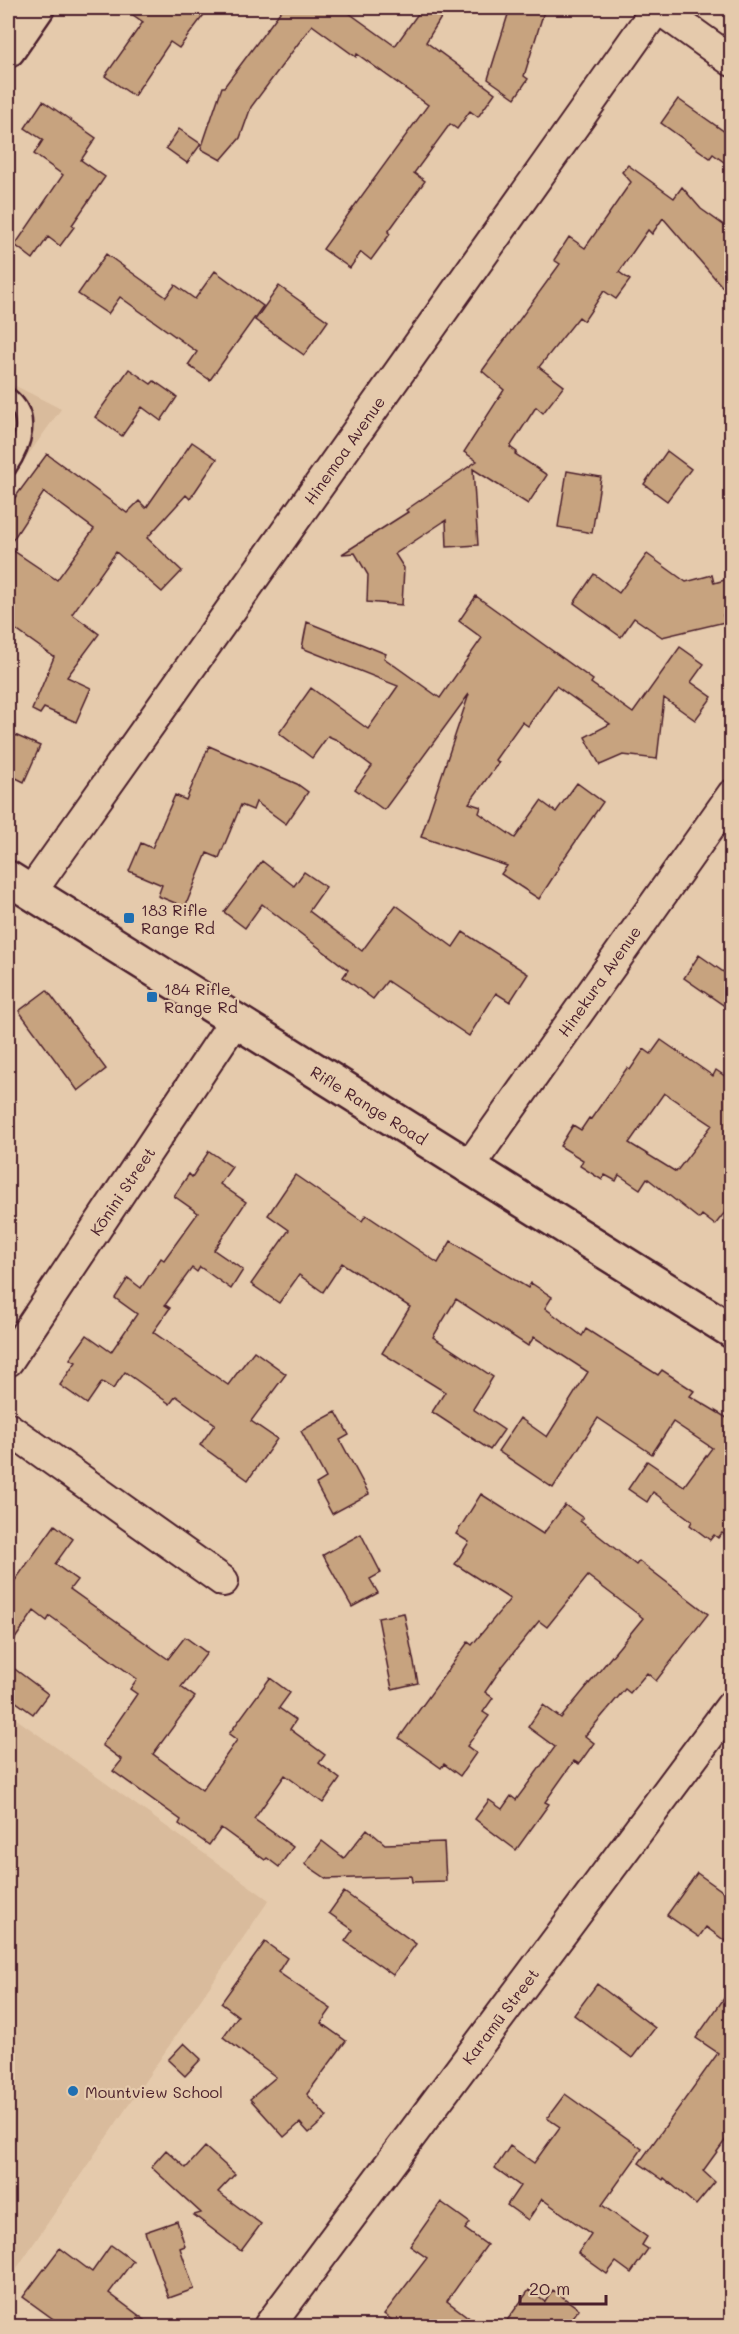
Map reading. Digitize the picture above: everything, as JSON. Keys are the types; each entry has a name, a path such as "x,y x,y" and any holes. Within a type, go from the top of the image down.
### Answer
{"street":[{"path":"8,50 37,8"},
{"path":"658,8 732,61"},
{"name":"Hinemoa Avenue","path":"19,885 658,8"},
{"name":"Hinekura Avenue","path":"468,1167 732,795"},
{"name":"Rifle Range Road","path":"19,885 732,1331"},
{"name":"Kōnini Street","path":"8,1361 235,1020"},
{"path":"8,1428 223,1581"},
{"name":"Karamū Street","path":"270,2326 732,1705"}],"lane":[{"path":"8,396 20,411 24,434 22,445 8,468"}],"shaded area":[{"path":"8,382 61,409 8,483"},
{"name":"Mountview School","path":"8,1713 269,1900 8,2281"}],"building":[{"path":"123,8 209,8 179,48 170,42 134,96 105,76 143,22"},
{"path":"283,8 342,8 395,46 422,8 447,8 426,42 495,93 478,117 470,111 457,129 450,124 414,173 425,181 388,232 390,234 371,260 361,252 350,268 323,249 428,105 312,25 251,107 240,138 221,160 201,149 222,87"},
{"path":"510,8 545,8 524,76 528,79 515,98 488,79"},
{"path":"678,99 732,137 732,168 713,154 710,158 661,123"},
{"path":"43,101 96,138 81,160 105,177 60,246 48,237 33,259 15,245 63,175 34,154 43,140 25,128"},
{"path":"179,129 201,144 187,163 166,148"},
{"path":"628,165 674,198 682,187 701,209 732,231 732,298 663,218 652,234 648,230 619,272 630,280 616,299 604,291 584,321 579,317 539,367 564,386 543,413 536,407 510,447 517,452 515,454 547,475 528,504 473,469 478,545 447,547 446,520 395,554 404,568 402,605 367,602 368,575 355,553 342,554 408,512 406,510 477,461 464,452 504,390 482,371 560,264 554,260 569,237 585,248 631,182 622,172"},
{"path":"106,254 166,297 175,285 195,299 215,271 263,306 210,380 188,365 197,352 120,297 108,314 78,294"},
{"path":"279,286 328,321 304,355 255,320"},
{"path":"129,369 151,384 154,381 177,397 161,421 142,407 122,436 95,417"},
{"path":"192,442 217,459 190,499 186,495 147,538 182,571 162,592 116,552 72,614 99,634 67,677 91,688 76,722 44,708 40,714 32,710 54,657 8,624 8,547 8,507 47,454 127,513 139,501 146,508","holes":["44,492 94,529 57,580 8,547"]},
{"path":"667,451 691,469 667,501 644,484"},
{"path":"567,471 601,477 592,533 558,527"},
{"path":"647,554 686,582 712,575 714,583 732,578 732,613 723,615 725,622 662,637 634,618 621,637 574,603 594,574 619,593"},
{"path":"476,596 593,680 591,683 633,713 680,647 704,664 691,682 712,697 695,720 664,698 657,759 623,755 600,765 585,737 610,724 556,686 528,726 522,722 495,760 499,762 469,803 481,807 479,813 515,838 541,801 556,812 577,783 603,802 539,899 501,874 507,866 421,837 469,694 384,810 355,789 372,766 337,740 328,736 312,758 279,733 311,688 368,729 398,686 302,648 307,622 386,654 384,658 440,698 482,638 459,621"},
{"path":"8,732 40,746 24,782 8,774"},
{"path":"209,746 297,784 308,792 286,824 256,802 253,810 241,805 219,858 207,853 185,907 158,896 162,885 129,871 141,843 152,848 175,795 186,800"},
{"path":"262,861 294,886 304,872 326,887 309,911 362,951 396,905 453,947 463,932 528,974 510,1002 496,993 469,1036 387,981 373,999 343,977 348,970 262,904 245,928 224,912"},
{"path":"699,955 732,978 732,1011 684,978"},
{"path":"47,990 106,1069 78,1091 19,1011"},
{"path":"661,1040 713,1076 716,1070 732,1081 732,1203 715,1225 702,1215 699,1219 647,1178 640,1189 619,1175 616,1181 605,1175 602,1180 580,1166 583,1160 560,1146 573,1125 581,1130 589,1118 591,1119 627,1068 630,1070 644,1049 651,1054","holes":["664,1093 712,1125 676,1172 629,1143"]},
{"path":"209,1151 232,1167 220,1184 246,1202 214,1250 243,1270 231,1289 200,1267 197,1272 192,1268 165,1305 170,1308 153,1332 228,1385 254,1351 286,1374 251,1421 277,1439 248,1480 200,1445 215,1424 176,1396 170,1404 125,1372 113,1389 102,1382 87,1404 60,1385 76,1362 70,1359 87,1335 111,1352 137,1314 115,1298 128,1278 141,1288 161,1258 164,1260 198,1213 174,1196 189,1174 192,1177"},
{"path":"295,1175 362,1221 366,1215 438,1263 451,1241 528,1288 531,1283 552,1297 545,1308 582,1336 586,1329 658,1375 662,1370 694,1391 690,1396 732,1421 732,1540 722,1533 718,1538 714,1535 710,1540 690,1525 692,1521 653,1492 647,1502 628,1489 647,1461 684,1486 712,1448 673,1422 652,1454 598,1418 553,1488 498,1451 520,1418 547,1437 588,1372 534,1337 528,1346 456,1299 433,1337 493,1377 473,1409 504,1430 490,1450 432,1412 445,1392 382,1353 410,1307 342,1263 323,1292 299,1275 279,1303 251,1284 289,1230 268,1215"},
{"path":"336,1412 349,1435 340,1440 369,1494 332,1514 316,1484 326,1478 301,1431"},
{"path":"481,1494 543,1534 565,1505 583,1518 580,1521 636,1565 639,1561 708,1614 656,1681 647,1673 630,1693 625,1689 585,1736 594,1743 579,1764 574,1761 545,1802 549,1804 516,1850 475,1819 489,1800 502,1809 511,1796 516,1800 555,1747 528,1727 543,1705 561,1718 643,1618 588,1576 547,1627 539,1621 485,1692 493,1698 483,1712 489,1716 467,1746 476,1753 460,1776 444,1764 441,1768 399,1738 468,1642 472,1645 510,1599 455,1564 469,1542 456,1534"},
{"path":"55,1525 73,1539 55,1564 77,1580 70,1589 168,1659 185,1637 207,1653 181,1687 195,1697 153,1754 202,1790 237,1740 229,1734 270,1678 290,1693 279,1708 296,1720 290,1729 325,1755 319,1763 340,1779 323,1803 285,1775 254,1819 293,1847 279,1867 267,1858 265,1860 221,1828 209,1845 179,1824 181,1820 113,1771 122,1760 102,1745 137,1694 130,1689 137,1679 50,1616 47,1621 34,1611 8,1649 8,1590"},
{"path":"361,1534 381,1573 370,1579 378,1593 352,1607 323,1555"},
{"path":"404,1613 418,1683 392,1689 378,1618"},
{"path":"8,1664 48,1694 33,1714 8,1696"},
{"path":"367,1829 385,1844 444,1842 446,1881 412,1882 411,1876 327,1879 305,1864 322,1841 344,1858"},
{"path":"697,1873 732,1898 732,1946 706,1927 699,1937 667,1915"},
{"path":"344,1892 416,1944 393,1975 345,1941 353,1930 329,1913"},
{"path":"265,1942 287,1958 278,1972 331,2009 321,2023 346,2041 307,2094 327,2117 309,2133 300,2123 284,2137 250,2099 276,2077 223,2037 238,2016 221,2003"},
{"path":"597,1984 655,2028 632,2058 574,2015"},
{"path":"732,1987 732,2131 703,2171 715,2182 696,2205 664,2178 663,2180 639,2163 718,2053 696,2038"},
{"path":"184,2043 201,2059 185,2076 168,2060"},
{"path":"565,2094 642,2149 602,2205 647,2237 642,2245 648,2249 631,2273 616,2262 607,2274 578,2253 591,2234 542,2199 528,2220 507,2205 520,2186 495,2168 510,2146 534,2163 560,2127 547,2118"},
{"path":"205,2147 235,2174 218,2192 261,2224 241,2251 194,2215 201,2213 151,2167 166,2150 186,2168"},
{"path":"441,2202 470,2223 465,2229 487,2245 447,2301 480,2326 400,2326 384,2314 427,2258 410,2246"},
{"path":"177,2221 185,2246 180,2248 194,2289 169,2298 145,2232"},
{"path":"111,2245 133,2261 109,2293 153,2326 63,2326 23,2297 60,2248 92,2272"},
{"path":"529,2290 545,2302 553,2290 579,2309 571,2320 580,2326 503,2326"}],"place":[{"name":"183 Rifle Range Rd","path":"129,918"},
{"name":"184 Rifle Range Rd","path":"152,997"},
{"name":"Mountview School","path":"73,2091"}]}
